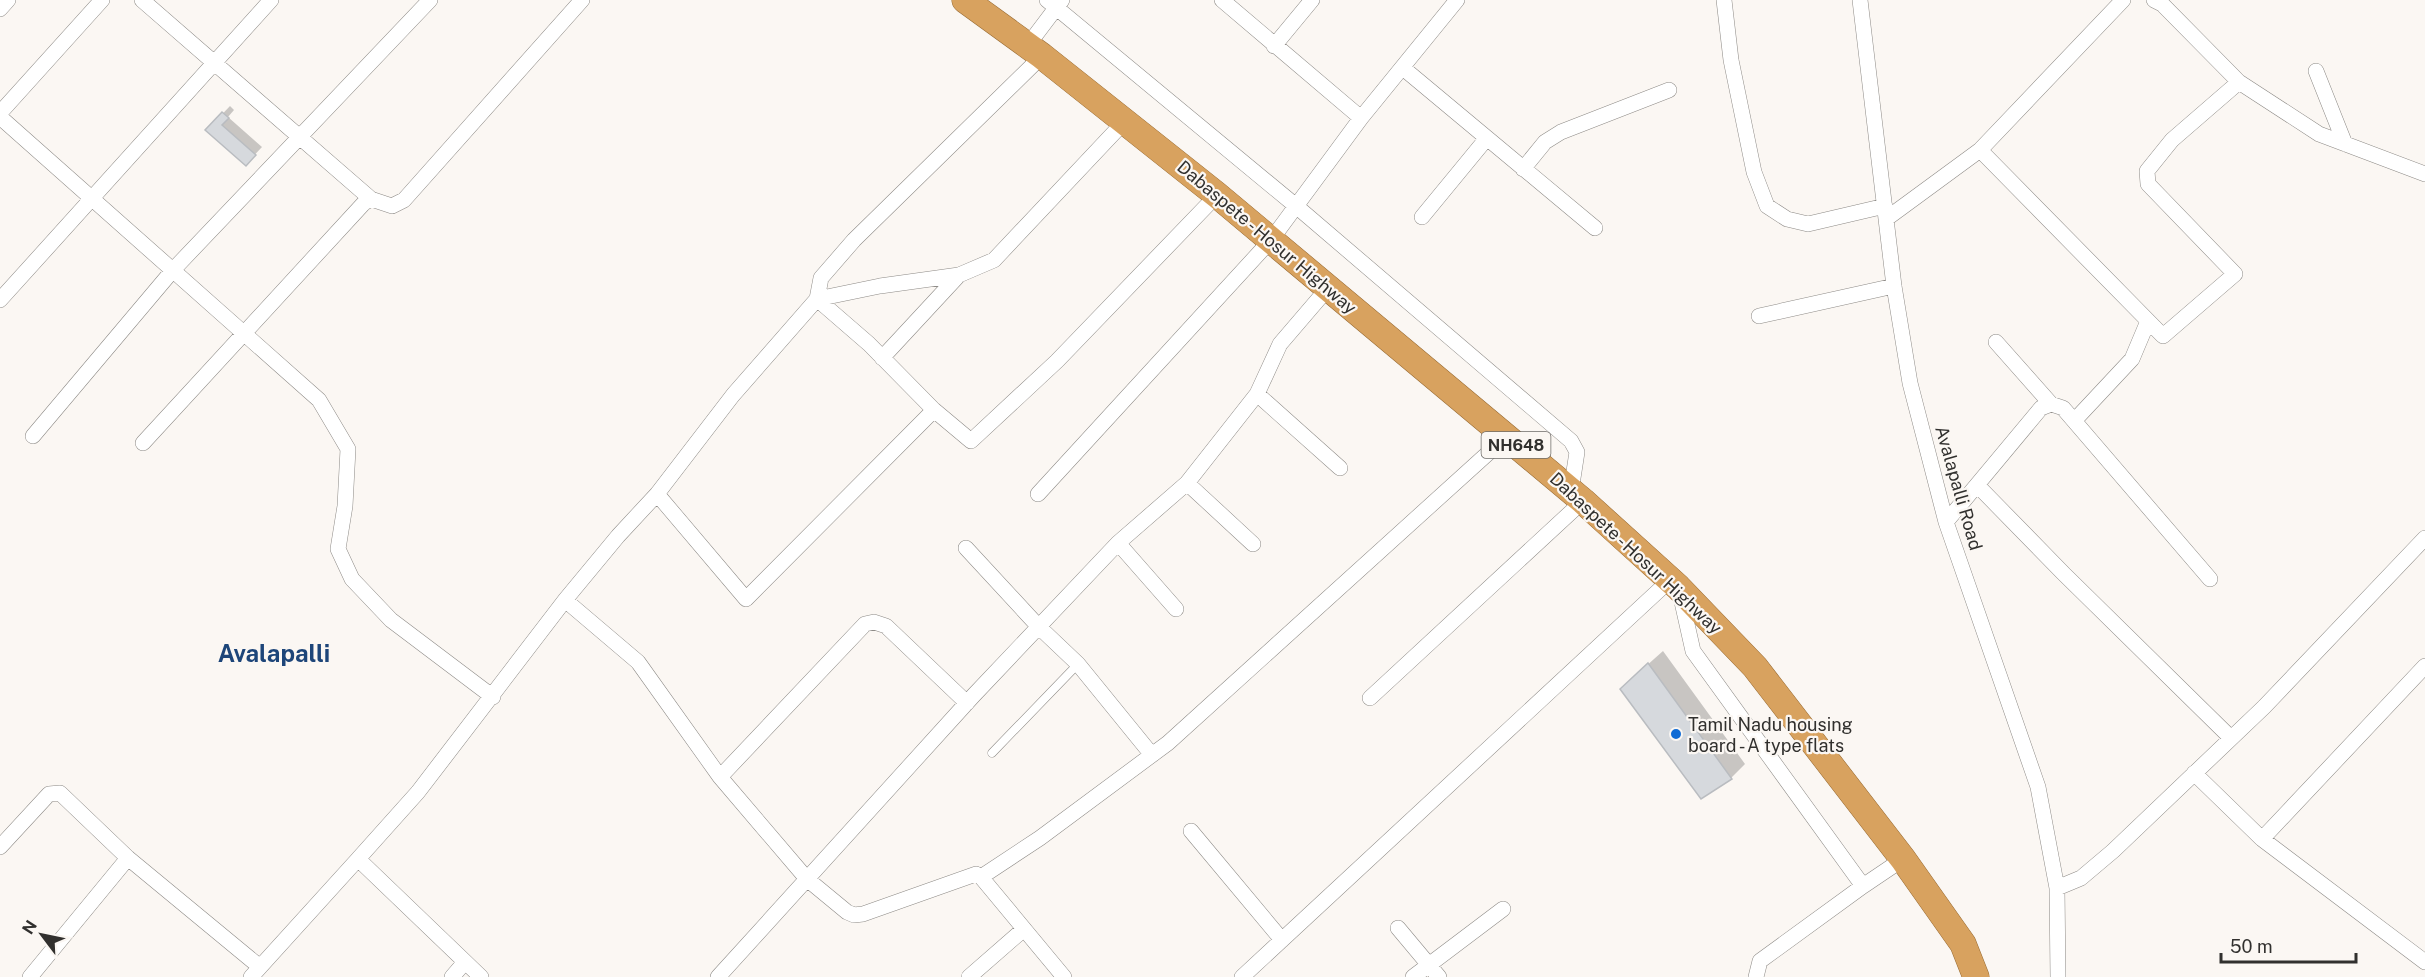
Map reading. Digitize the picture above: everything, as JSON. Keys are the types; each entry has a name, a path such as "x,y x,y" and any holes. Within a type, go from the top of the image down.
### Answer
{"highway":[{"name":"Dabaspete - Hosur Highway","path":"965,0 1035,51 1217,195 1507,436 1674,583 1755,667 1903,859 1963,944 1976,977"}],"street":[{"path":"0,9 8,0"},
{"path":"102,0 0,115 319,400 348,449 345,506 338,549 352,579 391,620 493,697"},
{"path":"142,0 371,199 392,206 404,200 582,0"},
{"path":"0,300 271,0"},
{"path":"33,436 173,270 430,0"},
{"path":"1222,0 1361,118"},
{"path":"1274,46 1312,0"},
{"path":"1038,494 1271,240 1361,118 1457,0"},
{"path":"1724,0 1731,60 1754,172 1767,206 1787,219 1808,224 1886,213 1980,150 2123,0"},
{"name":"Avalapalli Road","path":"1860,0 1894,286 1910,383 1946,522 2038,787 2057,888 2058,977"},
{"path":"2154,0 2162,4 2239,82 2319,134 2425,174"},
{"path":"0,847 49,794 60,793 128,858 256,972 418,792 566,600 618,536 657,494 733,395 817,299 821,278 854,240 1035,51 1055,2 1571,441 1577,452 1577,496 1370,698"},
{"path":"1403,68 1595,228"},
{"path":"2316,71 2345,144"},
{"path":"1980,150 2163,336 2235,274 2148,184 2147,171 2172,140 2239,82"},
{"path":"1523,169 1545,142 1561,132 1669,90"},
{"path":"817,299 880,286 959,275 994,260 1125,121"},
{"path":"1422,217 1487,138"},
{"path":"817,299 882,358 934,410 971,441 1057,361 1217,195"},
{"path":"143,443 364,202 371,199"},
{"path":"882,358 959,275"},
{"path":"1759,316 1894,286"},
{"path":"718,977 967,703 1118,543 1187,483 1257,394 1280,344 1328,288"},
{"path":"2074,421 2132,359 2148,321"},
{"path":"1996,342 2051,404 2063,408 2210,579"},
{"path":"1257,394 1340,468"},
{"path":"1946,522 2041,408 2051,404"},
{"path":"657,494 746,599 934,410"},
{"path":"981,877 1040,838 1168,743 1507,436"},
{"path":"1187,483 1253,544"},
{"path":"1977,485 2231,738"},
{"path":"2057,888 2081,878 2231,738 2425,538"},
{"path":"1118,543 1176,609"},
{"path":"966,548 1039,627 1078,664 1152,754"},
{"path":"1242,977 1674,583 1693,651 1863,886"},
{"path":"566,600 638,662 720,777 807,879 847,912 854,915 969,875 981,877 1064,977"},
{"path":"720,777 865,624 874,622 886,626 967,703"},
{"path":"2262,839 2425,666"},
{"path":"2194,773 2262,839 2425,962"},
{"path":"1191,831 1282,940"},
{"path":"30,977 128,858"},
{"path":"358,859 481,977"},
{"path":"1756,977 1760,961 1903,859"},
{"path":"1413,977 1503,909"},
{"path":"1398,928 1439,977"},
{"path":"969,977 1024,929"},
{"path":"452,977 465,962"}],"lane":[{"path":"992,753 1078,664"}],"building":[{"path":"222,112 229,118 222,125 256,155 246,166 205,130"},
{"name":"Tamil Nadu housing board - A type flats","path":"1648,663 1732,779 1701,799 1620,689"}],"place":[{"name":"Tamil Nadu housing board - A type flats","path":"1676,734"}],"district":[{"name":"Avalapalli","path":"274,653"}]}
